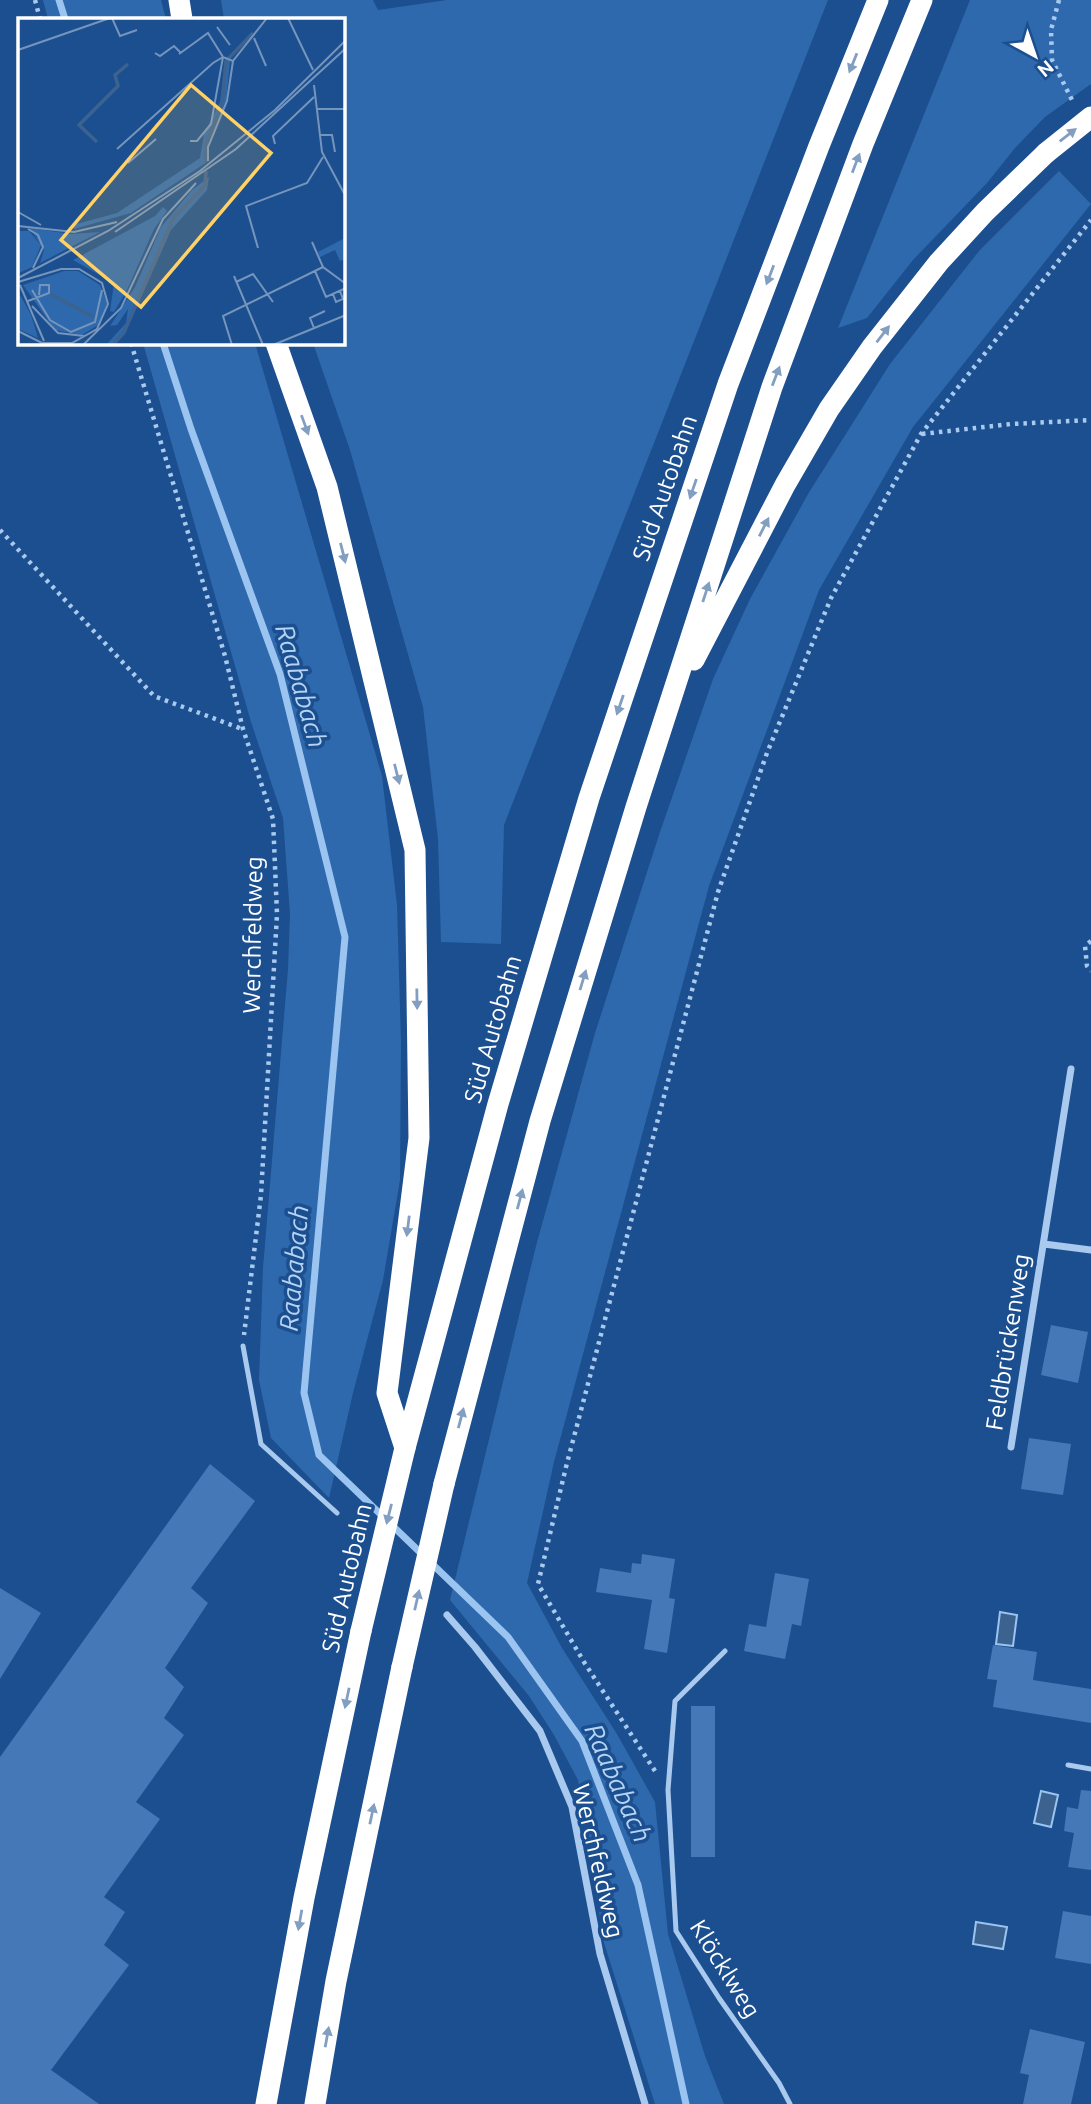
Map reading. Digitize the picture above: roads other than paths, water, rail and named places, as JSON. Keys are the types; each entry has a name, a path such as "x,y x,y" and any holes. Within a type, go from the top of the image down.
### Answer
{"highway":[{"path":"179,0 182,18"},
{"name":"Süd Autobahn","path":"266,2104 304,1898 361,1631 405,1448 498,1104 589,798 728,384 878,0"},
{"path":"314,2104 402,1667 443,1484 540,1121 635,807 772,387 863,144 922,0"},
{"path":"670,704 722,610 785,485 829,409 872,347 940,262 985,212 1084,114"},
{"path":"277,345 327,486 415,850 419,1138 387,1392 405,1448"}],"street":[{"name":"Feldbrückenweg","path":"1011,1447 1071,1069"},
{"name":"Feldbrückenweg","path":"1044,1244 1091,1250"},
{"name":"Werchfeldweg","path":"447,1615 540,1731 572,1807 600,1954 645,2104"}],"lane":[{"path":"243,1346 261,1444 337,1513"},
{"name":"Klöcklweg","path":"725,1651 674,1701 668,1790 676,1931 779,2083 790,2104"},
{"path":"1068,1765 1091,1769"}],"waterway":[{"name":"Raababach","path":"59,0 65,18"},
{"name":"Raababach","path":"164,345 191,429 280,674 345,937 304,1393 319,1455 508,1637 582,1741 638,1885 686,2104"}]}
